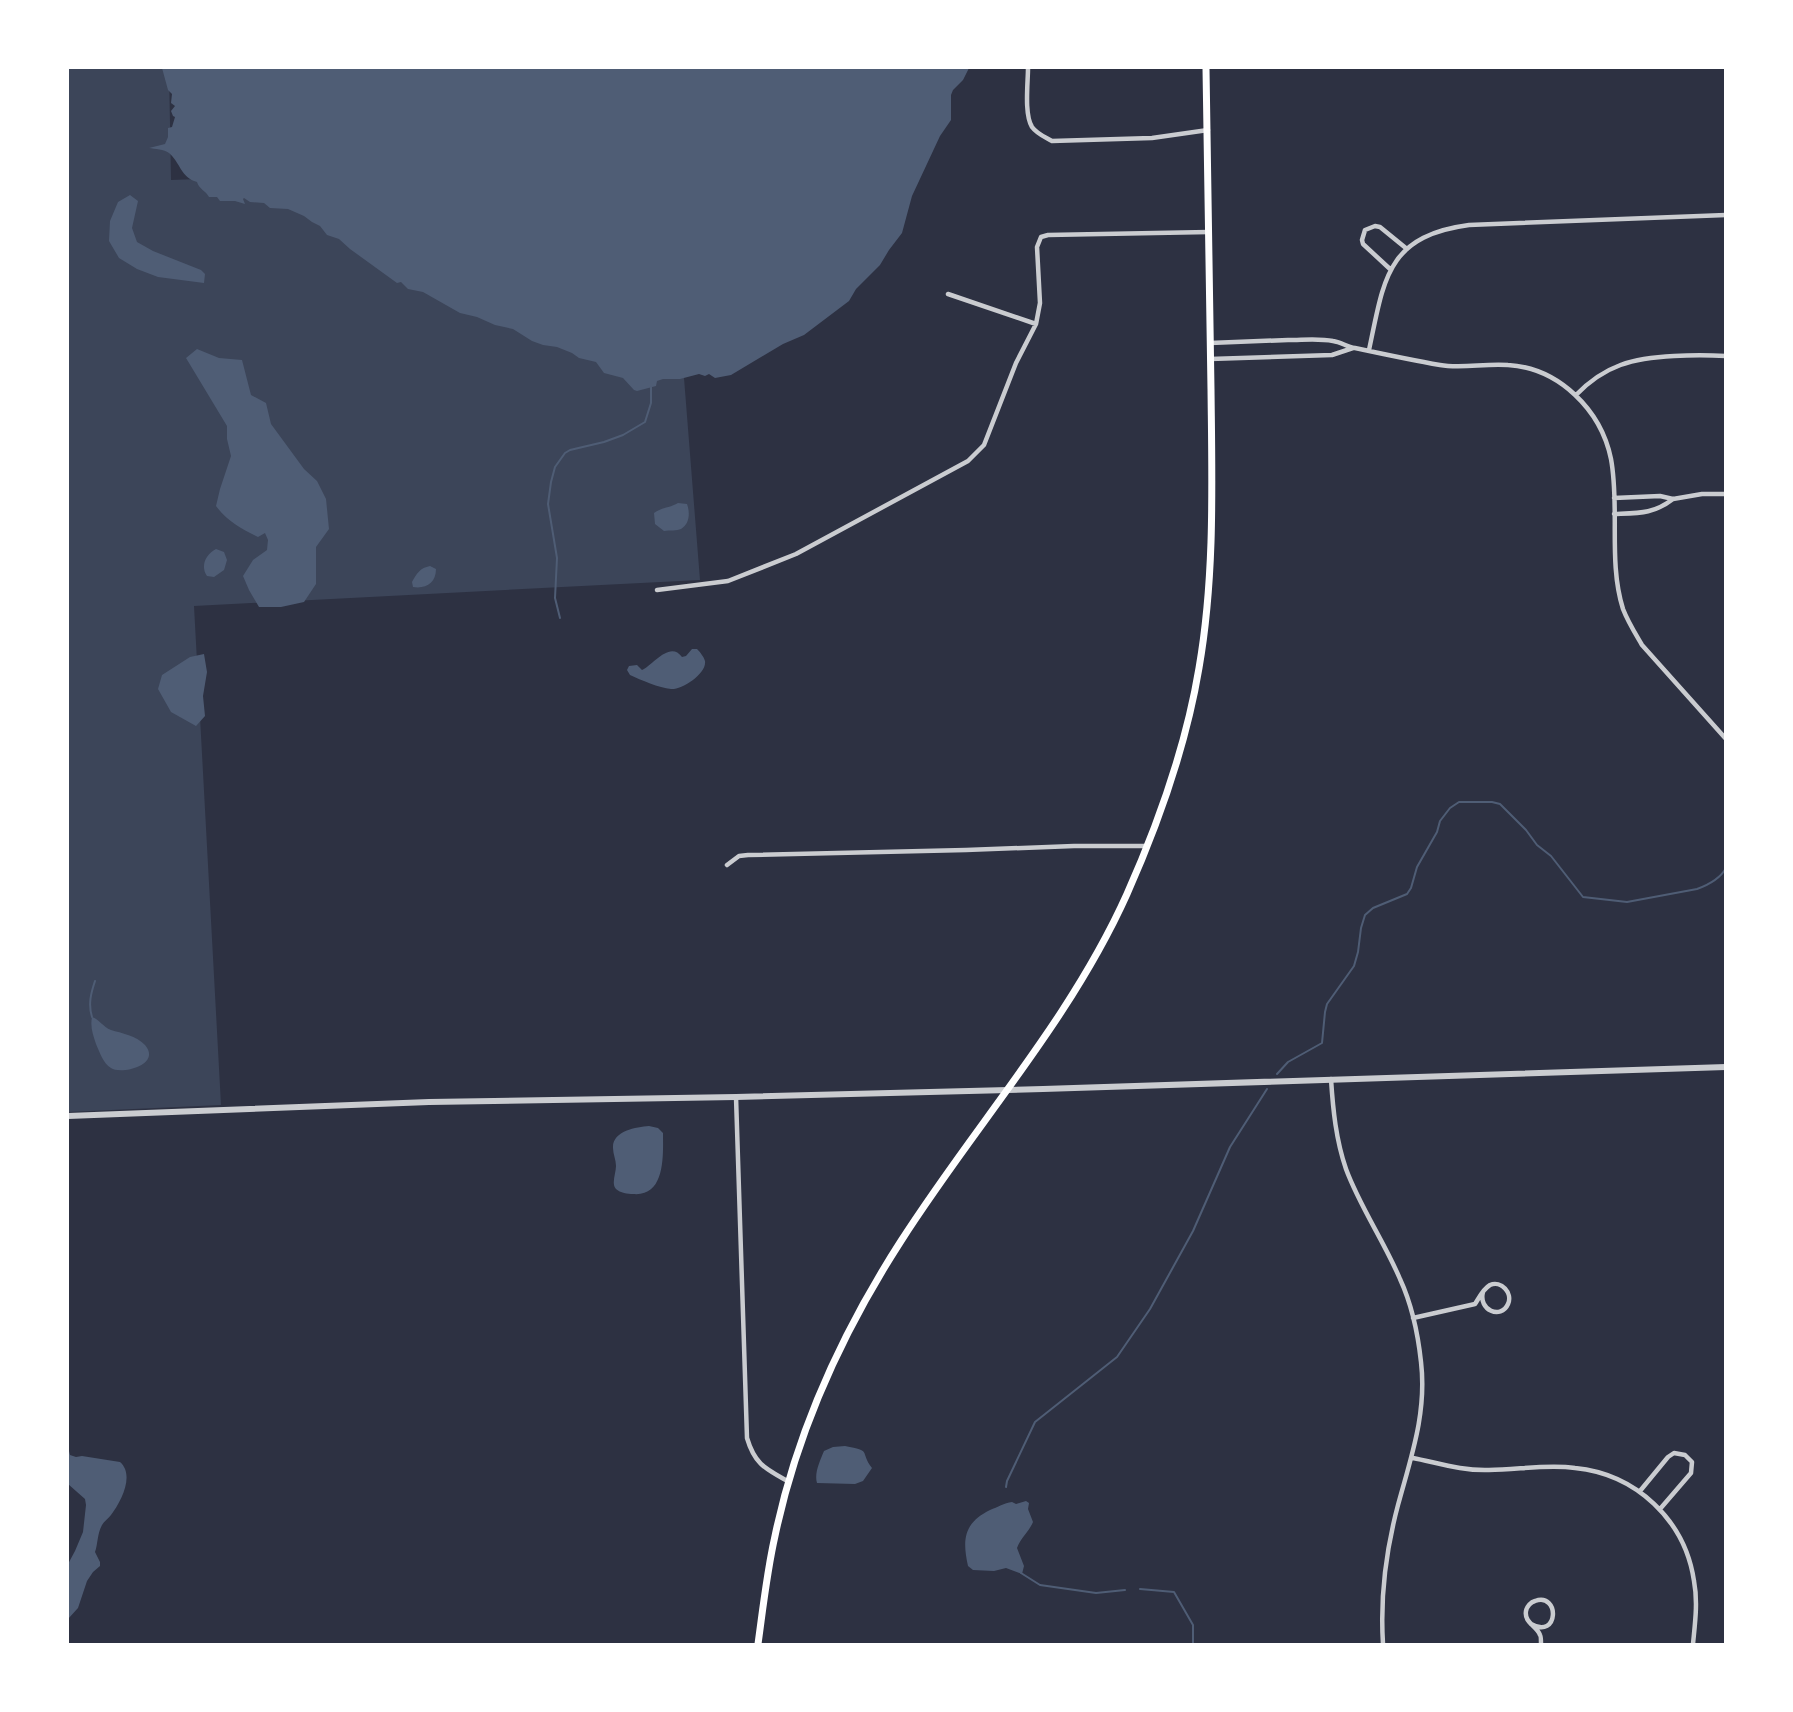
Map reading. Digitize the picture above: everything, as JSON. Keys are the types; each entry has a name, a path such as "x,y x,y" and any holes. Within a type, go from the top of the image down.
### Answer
{"main road":[{"path":"758,1644 774,1536 789,1482 804,1433 841,1346 857,1313 903,1238 1040,1043 1091,962 1127,894 1157,821 1180,752 1194,696 1209,594 1212,515 1206,68"}],"street":[{"path":"1028,68 1027,105 1031,125 1039,135 1052,141 1152,138 1208,130"},
{"path":"1370,350 1381,296 1390,269 1407,249 1432,233 1469,225 1725,215"},
{"path":"1390,269 1363,244 1365,230 1370,227 1380,227 1407,249"},
{"path":"657,590 728,581 796,554 968,461 984,445 1016,363 1036,324 1040,303 1037,247 1041,237 1209,232"},
{"path":"948,294 1036,324"},
{"path":"1210,343 1324,340 1445,366 1493,364 1521,366 1542,373 1576,395 1590,411 1604,435 1611,462 1619,589 1631,628 1642,645 1725,739"},
{"path":"1210,359 1332,355 1353,348"},
{"path":"1576,395 1599,375 1630,361 1652,357 1725,356"},
{"path":"1614,498 1660,496 1673,499 1702,494 1725,494"},
{"path":"1614,514 1654,511 1673,499"},
{"path":"727,865 739,856 748,855 1146,846"},
{"path":"68,1116 429,1102 1006,1090 1725,1067"},
{"path":"1331,1079 1335,1127 1346,1168 1400,1279 1413,1318 1421,1364 1423,1402 1413,1458 1398,1505 1386,1557 1383,1644"},
{"path":"736,1097 747,1438 751,1452 763,1467 789,1482"},
{"path":"1413,1318 1474,1304 1495,1312 1504,1309 1509,1302 1509,1293 1503,1286 1489,1285 1474,1304"},
{"path":"1483,1292 1482,1301 1487,1308"},
{"path":"1640,1491 1668,1457 1674,1453 1685,1455 1692,1462 1691,1473 1660,1509"},
{"path":"1413,1458 1456,1468 1487,1470 1575,1468 1607,1475 1640,1491 1660,1509 1681,1539 1690,1561 1696,1602 1693,1644"},
{"path":"1541,1635 1526,1617 1527,1608 1534,1601 1543,1600 1553,1609 1553,1618 1541,1635 1541,1644"},
{"path":"1531,1624 1540,1628 1548,1625"}],"shaded area":[{"path":"68,68 169,68 171,180 667,163 700,580 194,606 221,1105 68,1112"},
{"path":"162,68 969,68 963,80 953,90 951,120 940,136 912,196 902,233 880,265 856,289 849,301 804,335 783,344 731,375 715,378 709,374 705,376 699,374 680,379 663,379 657,381 656,386 637,391 623,378 604,373 596,362 579,358 557,347 532,341 513,329 460,313 423,292 408,289 339,239 327,235 320,226 304,216 288,209 270,208 264,203 250,202 244,198 245,204 220,201 217,197 209,197 197,182 187,177 169,153 149,148 165,144 168,128 172,127 175,117 171,111 175,106 171,103 172,94 168,90"},
{"path":"130,195 138,201 132,228 137,242 153,251 201,270 205,274 204,283 158,277 137,269 119,258 109,241 110,221 118,202"},
{"path":"197,349 219,358 242,360 251,395 266,403 271,424 304,469 317,481 326,499 329,529 316,547 316,584 304,602 281,607 259,607 243,576 253,560 267,550 268,540 265,533 258,537 235,524 216,506 231,456 227,426 186,358"},
{"path":"678,503 687,504 688,521 679,530 664,531 655,524 654,513"},
{"path":"216,549 224,552 227,560 224,570 214,577 207,576 204,568 205,561"},
{"path":"430,566 436,569 432,581 426,586 413,587 412,582 417,574"},
{"path":"692,649 697,649 702,655 705,666 698,676 675,689 656,685 630,675 627,670 629,666 637,665 642,670 667,652 677,652 682,657"},
{"path":"204,654 207,672 203,696 205,716 196,726 171,712 158,689 162,675 190,657"},
{"path":"92,1017 108,1029 129,1035 142,1042 149,1052 144,1063 138,1067 123,1070 116,1070 108,1066 95,1041"},
{"path":"649,1126 658,1128 663,1133 662,1162 657,1182 652,1189 644,1193 624,1193 616,1189 614,1184 616,1166 614,1142 626,1131"},
{"path":"845,1446 864,1452 872,1468 863,1481 855,1484 817,1483 817,1471 824,1451 833,1447"},
{"path":"68,1447 70,1455 76,1457 120,1462 124,1467 126,1481 119,1503 99,1532 95,1552 100,1566 87,1581 78,1608 68,1619 68,1564 83,1532 86,1505 85,1499 68,1484"},
{"path":"1026,1501 1029,1503 1028,1509 1033,1522 1017,1548 1024,1566 1022,1574 1006,1568 994,1571 973,1570 968,1566 965,1540 975,1520 1004,1504"}],"waterway":[{"path":"560,618 555,598 557,558 548,504 555,467 570,450 623,435 645,422 651,403 651,387"},
{"path":"1277,1074 1288,1062 1322,1043 1327,1004 1354,966 1365,915 1373,908 1407,894 1417,867 1437,832 1440,821 1450,808 1459,802 1500,804 1526,830 1537,845 1551,856 1583,897 1627,902 1697,889 1713,881 1726,868"},
{"path":"92,1017 90,999 95,981"},
{"path":"1006,1487 1035,1422 1117,1357 1150,1309 1193,1231 1230,1147 1267,1089"},
{"path":"1021,1573 1040,1585 1096,1593 1125,1590"},
{"path":"1140,1589 1174,1592 1193,1625 1193,1644"}]}
